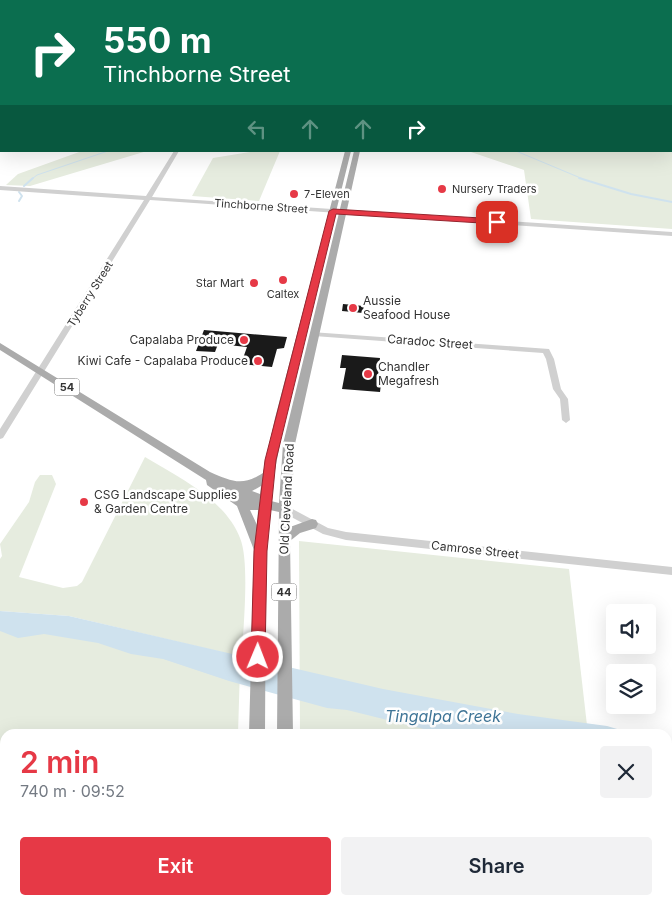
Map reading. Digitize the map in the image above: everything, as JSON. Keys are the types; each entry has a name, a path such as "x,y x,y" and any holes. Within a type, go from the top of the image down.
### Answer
{"main road":[{"name":"Old Cleveland Road","path":"285,729 284,539 289,444 314,334 348,152"},
{"name":"Old Cleveland Road","path":"257,729 260,551 268,475 284,403 338,211 357,152"},
{"name":"54","path":"0,346 206,475 255,497 264,504 285,509"},
{"name":"54","path":"206,475 212,482 242,504 257,506 264,504"},
{"path":"226,484 247,487 257,484 268,475"},
{"path":"242,504 260,551"},
{"path":"284,539 296,529 312,524"}],"street":[{"name":"Tyberry Street","path":"0,436 42,372 42,368 176,152"},
{"name":"Tinchborne Street","path":"0,188 672,234"},
{"name":"Caradoc Street","path":"314,334 546,351 550,359 556,389 564,399 566,420"},
{"name":"Camrose Street","path":"285,509 312,524 346,536 672,571"}],"shaded area":[{"path":"79,152 144,152 30,186 6,185 18,174"},
{"path":"250,152 280,152 259,201 192,196 213,158"},
{"path":"471,152 672,152 672,229 531,219 524,170"},
{"path":"145,457 186,481 212,501 233,524 240,538 245,563 242,657 69,616 0,611 0,559 2,556 0,544 29,502 35,482 40,475 52,475 56,484 19,577 63,588 77,586 82,582"},
{"path":"299,541 569,569 587,729 300,729"},
{"path":"0,620 240,668 238,729 0,729"}],"water":[{"name":"Tingalpa Creek","path":"0,611 69,616 383,689 518,714 617,729 424,729 347,710 327,708 229,681 163,659 131,654 98,643 44,634 18,638 0,631"}],"building":[{"name":"Aussie Seafood House","path":"343,304 364,306 363,313 342,311"},
{"name":"Capalaba Produce","path":"204,330 287,337 284,348 277,349 272,367 241,364 247,347 218,344 215,352 196,351"},
{"name":"Chandler Megafresh","path":"342,355 380,358 378,376 382,376 380,392 342,389 346,368 340,368"}],"waterway":[{"path":"32,179 37,175 105,152"},
{"path":"518,152 583,179"},
{"path":"24,186 33,178"},
{"path":"579,178 631,194 672,202"},
{"path":"19,192 22,196 19,201"}],"place":[{"name":"Nursery Traders","path":"442,189"},
{"name":"7-Eleven","path":"294,194"},
{"name":"Caltex","path":"283,280"},
{"name":"Star Mart","path":"254,283"},
{"name":"Aussie Seafood House","path":"353,308"},
{"name":"Capalaba Produce","path":"244,340"},
{"name":"Kiwi Cafe - Capalaba Produce","path":"258,361"},
{"name":"Chandler Megafresh","path":"368,374"},
{"name":"CSG Landscape Supplies & Garden Centre","path":"84,502"}],"route":[{"path":"258,657 260,551 264,504 271,460 333,211 497,222"}]}
